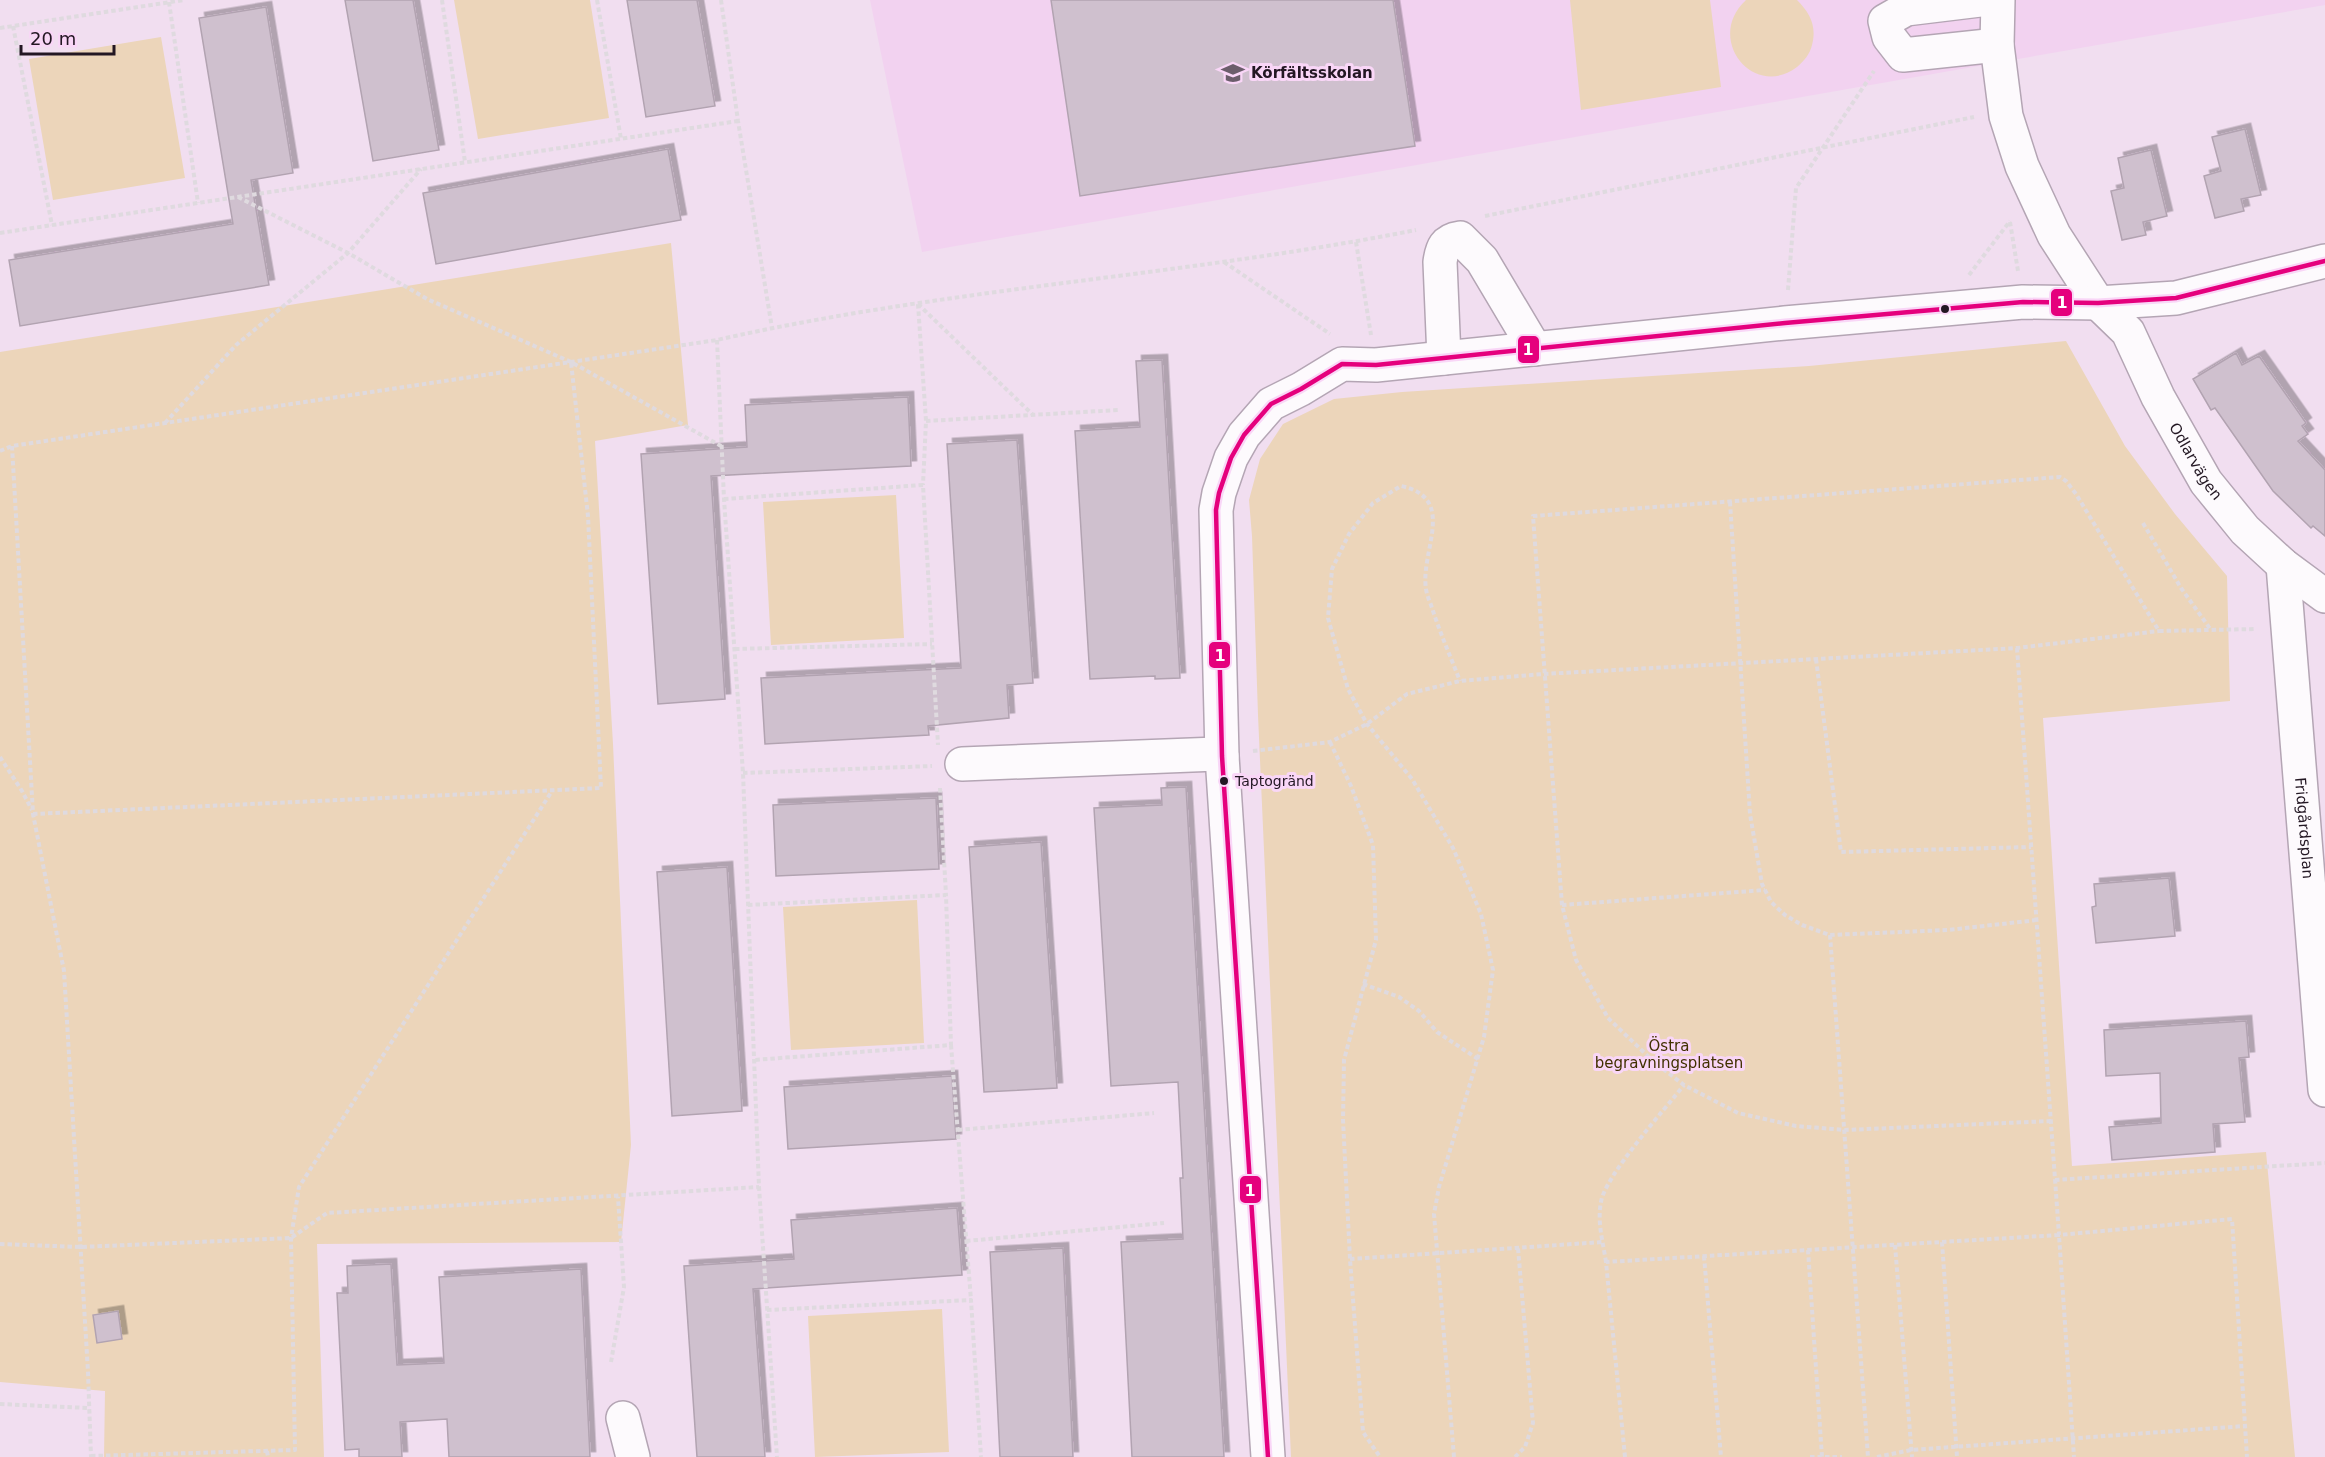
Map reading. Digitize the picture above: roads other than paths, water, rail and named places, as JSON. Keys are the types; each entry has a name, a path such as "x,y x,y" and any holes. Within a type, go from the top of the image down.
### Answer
{"street":[{"path":"1980,0 1906,9 1885,21 1889,37 1903,55 1996,45"},
{"name":"Odlarvägen","path":"1998,0 1996,45 2006,116 2022,166 2054,235 2098,303 2128,332 2158,397 2206,482 2246,530 2283,565 2325,596"},
{"path":"1444,358 1440,262 1450,231 1482,260 1536,349"},
{"path":"1268,1457 1222,756 1216,510 1219,493 1231,458 1244,435 1271,404 1342,364 1376,365 1785,322 2023,302 2098,303 2176,298 2325,261"},
{"name":"Fridgårdsplan","path":"2283,565 2325,1090"},
{"path":"950,765 1217,754 1222,756"},
{"path":"622,1418 633,1457"}],"place":[{"name":"Körfältsskolan","path":"1233,73"},
{"name":"Taptogränd","path":"1224,781"}],"park label":[{"name":"Östra begravningsplatsen","path":"1669,1054"}]}
